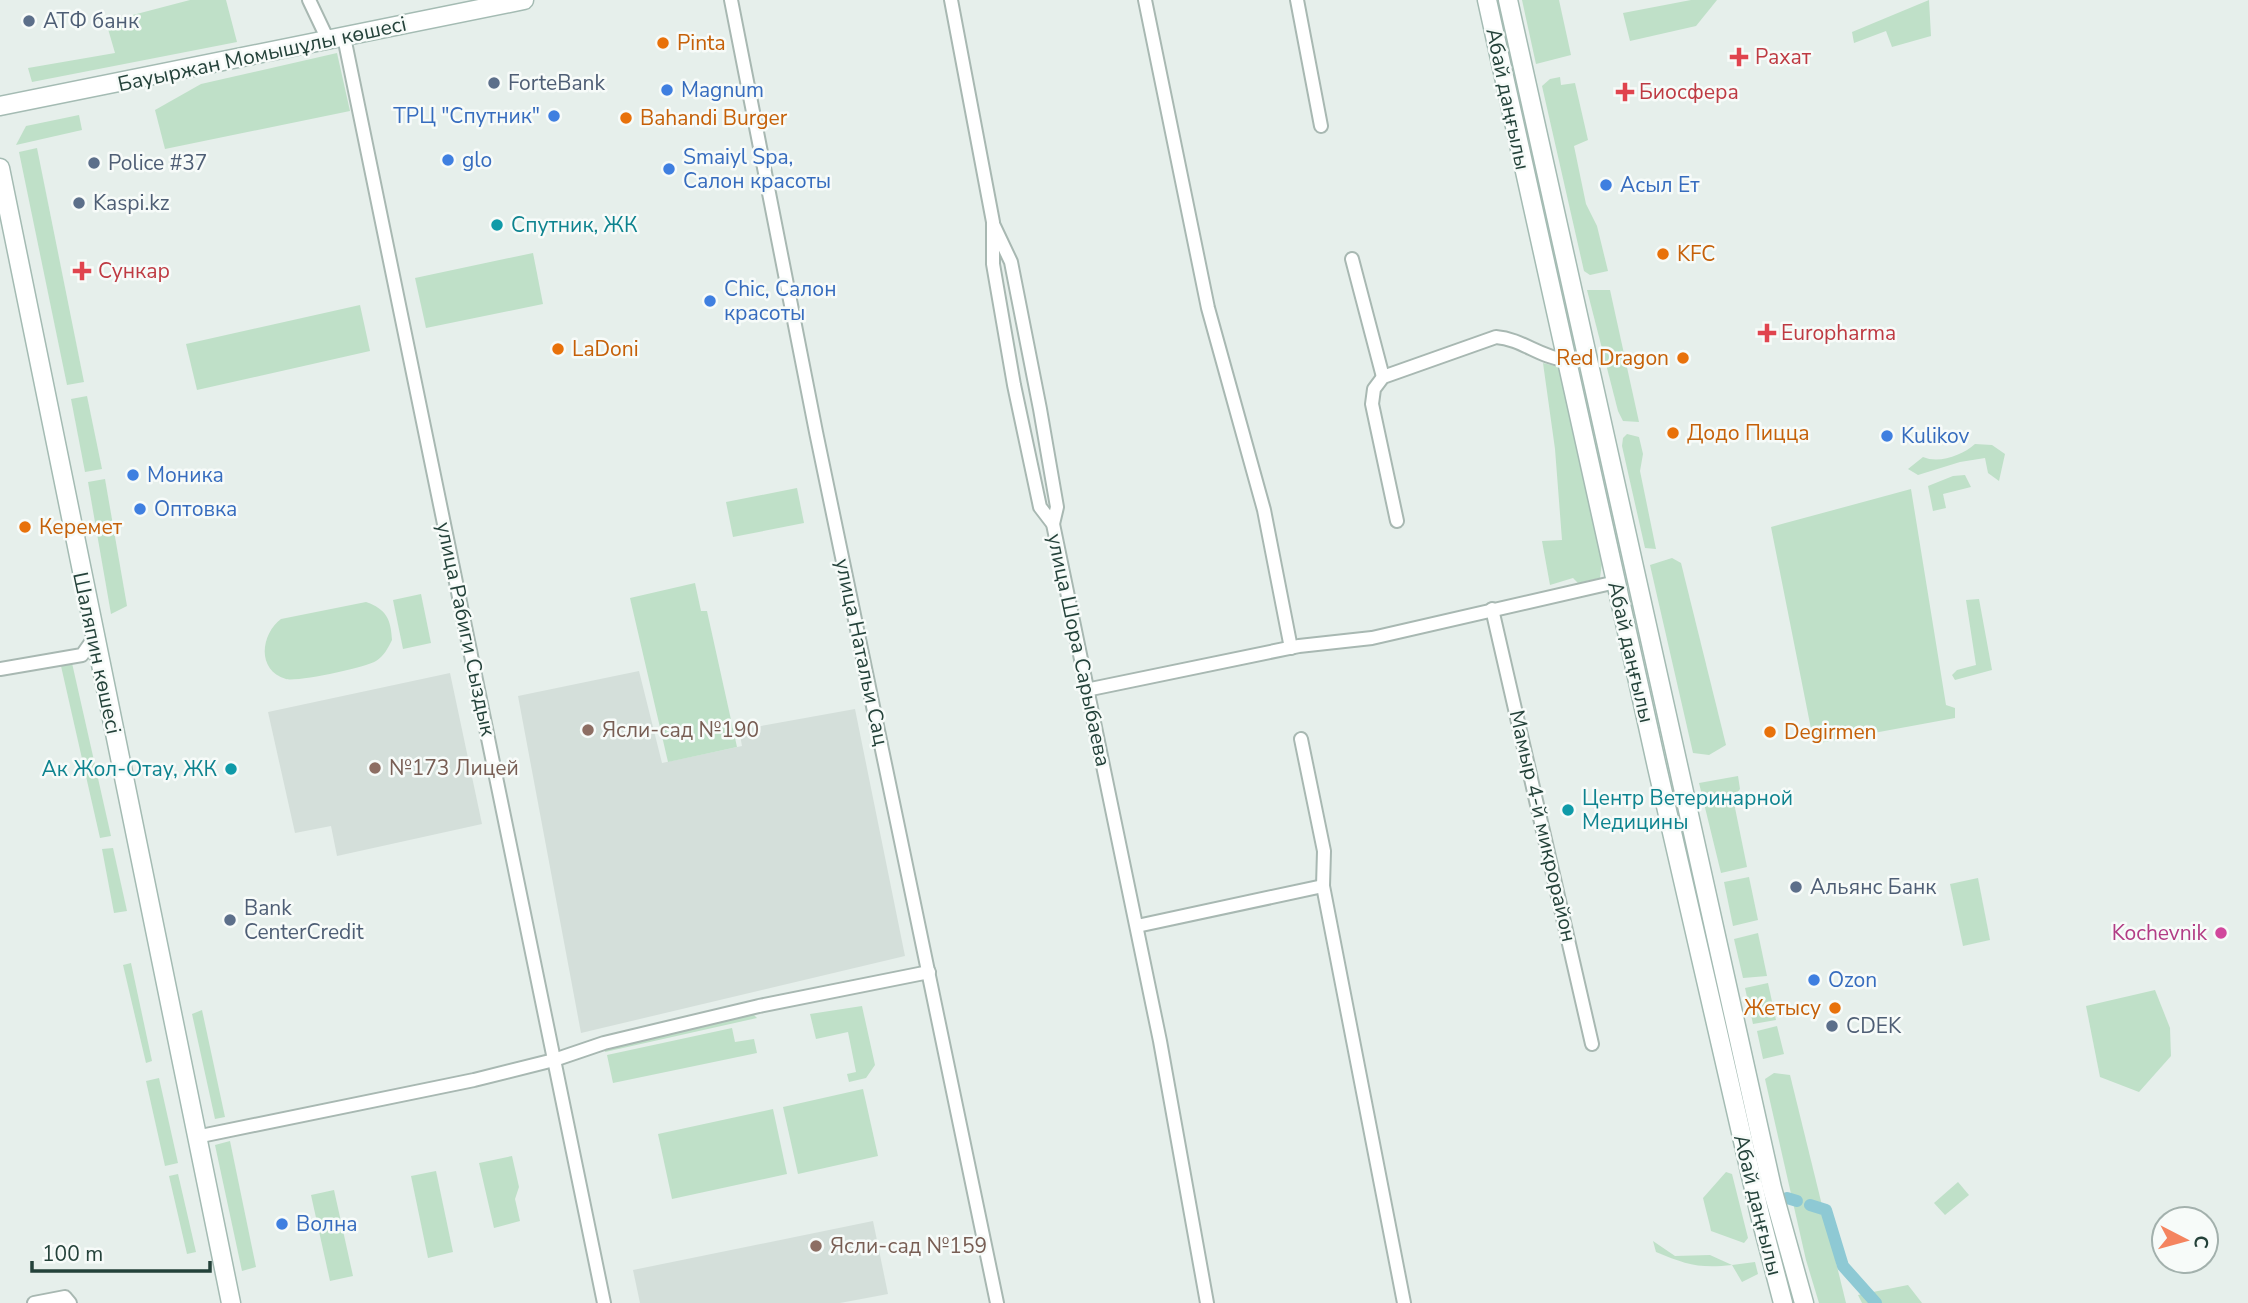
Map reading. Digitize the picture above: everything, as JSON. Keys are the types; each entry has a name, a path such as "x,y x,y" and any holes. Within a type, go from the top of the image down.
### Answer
{"main road":[{"name":"Бауыржан Момышұлы көшесі","path":"0,106 524,0"},
{"name":"Абай даңғылы","path":"1487,0 1565,360 1745,1151 1783,1303"},
{"name":"Абай даңғылы","path":"1508,0 1772,1188 1804,1303"},
{"name":"Шаляпин көшесі","path":"0,168 231,1303"}],"street":[{"name":"улица Рабиги Сыздык","path":"309,0 336,38 604,1303"},
{"name":"улица Натальи Сац","path":"731,0 816,432 997,1303"},
{"name":"улица Шора Сарыбаева","path":"951,0 993,222 993,264 1014,385 1040,507 1053,524 1137,926 1207,1303"},
{"path":"1145,0 1209,308 1264,510 1291,648"},
{"path":"1297,0 1321,126"},
{"path":"993,222 1011,262 1056,507 1053,524"},
{"path":"1352,259 1383,377"},
{"path":"1397,521 1372,404 1374,389 1383,377 1496,337 1513,338 1549,358 1565,360"},
{"path":"1086,690 1291,648 1347,642 1616,582"},
{"name":"Мамыр 4-й микрорайон","path":"1492,609 1592,1044"},
{"path":"0,669 82,656 94,638"},
{"path":"1301,739 1324,851 1323,886 1404,1303"},
{"path":"1137,926 1323,886"},
{"path":"196,1137 554,1060 604,1043 758,1006 929,972"},
{"path":"33,1303 65,1297 70,1303"}],"shaded area":[{"path":"639,671 662,763 742,746 739,730 855,709 905,956 581,1033 518,696"},
{"name":"№173 Лицей","path":"450,673 482,824 337,856 331,826 295,833 268,712"},
{"name":"Ясли-сад №159","path":"873,1221 888,1294 840,1303 640,1303 633,1270"}],"green space":[{"path":"190,0 226,0 237,42 32,82 28,68 115,53 106,22"},
{"path":"1522,0 1559,0 1571,55 1536,64"},
{"path":"1691,0 1717,0 1696,26 1630,41 1623,13"},
{"path":"1929,0 1931,36 1892,47 1886,31 1854,43 1852,32"},
{"path":"337,53 350,111 165,149 155,110 201,84"},
{"path":"1560,77 1561,85 1575,83 1588,140 1574,146 1586,204 1597,226 1608,271 1590,275 1584,271 1542,86 1550,79"},
{"path":"79,115 82,130 16,145 26,126"},
{"path":"37,148 84,382 67,385 19,152"},
{"path":"533,253 543,304 426,328 415,278"},
{"path":"1587,290 1610,290 1639,422 1623,421 1618,411"},
{"path":"360,305 370,351 197,390 186,344"},
{"path":"1543,363 1563,368 1604,548 1600,578 1578,583 1573,578 1550,585 1542,541 1562,540 1555,449"},
{"path":"87,396 102,469 85,472 71,399"},
{"path":"1627,434 1639,437 1643,454 1640,471 1656,549 1645,548 1622,446 1623,438"},
{"path":"1975,444 1992,445 2005,454 1999,481 1988,473 1985,458 1960,462 1918,475 1908,469 1923,457 1951,457"},
{"path":"1965,475 1971,487 1943,494 1946,508 1933,511 1928,486 1953,476"},
{"path":"105,479 127,606 111,614 88,482"},
{"path":"797,488 804,523 733,537 726,502"},
{"path":"1911,489 1946,705 1955,708 1955,718 1814,744 1771,527"},
{"path":"1672,558 1681,563 1726,745 1709,755 1693,753 1650,565"},
{"path":"695,583 701,611 707,611 737,747 668,762 630,598"},
{"path":"421,594 431,643 403,649 393,600"},
{"path":"1979,599 1992,670 1955,680 1952,675 1957,670 1976,665 1966,600"},
{"path":"366,602 383,612 390,626 392,640 384,654 376,661 346,671 293,679 286,679 270,668 266,660 266,642 269,633 281,619"},
{"path":"72,663 111,836 100,838 61,666"},
{"path":"1738,776 1740,789 1733,798 1747,867 1721,873 1699,783"},
{"path":"113,848 127,911 114,913 102,849"},
{"path":"1749,877 1758,920 1733,926 1724,882"},
{"path":"1978,878 1990,940 1963,946 1950,884"},
{"path":"1758,933 1767,976 1743,978 1734,939"},
{"path":"131,963 152,1061 146,1063 123,965"},
{"path":"1768,983 1776,1020 1753,1024 1745,988"},
{"path":"2155,990 2170,1028 2171,1056 2139,1092 2100,1077 2086,1006"},
{"path":"862,1006 875,1065 866,1078 849,1082 847,1074 856,1072 848,1032 816,1039 810,1014"},
{"path":"202,1010 225,1117 215,1119 192,1014"},
{"path":"751,1012 757,1018 605,1052 603,1046"},
{"path":"1777,1026 1784,1054 1763,1059 1757,1031"},
{"path":"732,1028 735,1042 754,1039 757,1053 613,1083 607,1055"},
{"path":"1774,1073 1790,1075 1846,1303 1819,1303 1806,1260 1765,1079"},
{"path":"159,1078 178,1163 165,1166 146,1081"},
{"path":"863,1089 878,1156 798,1174 783,1107"},
{"path":"773,1109 787,1174 672,1199 658,1134"},
{"path":"230,1141 256,1267 242,1271 215,1145"},
{"path":"512,1156 519,1187 515,1199 520,1221 494,1228 479,1163"},
{"path":"436,1171 453,1252 428,1258 411,1176"},
{"path":"1726,1172 1732,1174 1748,1238 1744,1243 1711,1231 1703,1198"},
{"path":"178,1174 196,1252 187,1254 169,1176"},
{"path":"1958,1182 1969,1195 1945,1215 1934,1203"},
{"path":"334,1190 353,1276 330,1281 311,1195"},
{"path":"1653,1241 1675,1256 1710,1255 1732,1265 1701,1266 1684,1262 1656,1252"},
{"path":"1755,1262 1758,1274 1742,1282 1732,1265"},
{"path":"1908,1285 1922,1303 1862,1303 1858,1295"}],"waterway":[{"path":"1787,1198 1797,1201"},
{"path":"1810,1205 1826,1210 1843,1266 1876,1303"}],"place":[{"name":"АТФ банк","path":"29,21"},
{"name":"Pinta","path":"663,43"},
{"name":"Рахат","path":"1739,57"},
{"name":"ForteBank","path":"494,83"},
{"name":"Magnum","path":"667,90"},
{"name":"Биосфера","path":"1625,92"},
{"name":"ТРЦ \"Спутник\"","path":"554,116"},
{"name":"Bahandi Burger","path":"626,118"},
{"name":"glo","path":"448,160"},
{"name":"Police #37","path":"94,163"},
{"name":"Smaiyl Spa, Салон красоты","path":"669,169"},
{"name":"Асыл Ет","path":"1606,185"},
{"name":"Kaspi.kz","path":"79,203"},
{"name":"Спутник, ЖК","path":"497,225"},
{"name":"KFC","path":"1663,254"},
{"name":"Сункар","path":"82,271"},
{"name":"Chic, Салон красоты","path":"710,301"},
{"name":"Europharma","path":"1767,333"},
{"name":"LaDoni","path":"558,349"},
{"name":"Red Dragon","path":"1683,358"},
{"name":"Додо Пицца","path":"1673,433"},
{"name":"Kulikov","path":"1887,436"},
{"name":"Моника","path":"133,475"},
{"name":"Оптовка","path":"140,509"},
{"name":"Керемет","path":"25,527"},
{"name":"Ясли-сад №190","path":"588,730"},
{"name":"Degirmen","path":"1770,732"},
{"name":"№173 Лицей","path":"375,768"},
{"name":"Ак Жол-Отау, ЖК","path":"231,769"},
{"name":"Центр Ветеринарной Медицины","path":"1568,810"},
{"name":"Альянс Банк","path":"1796,887"},
{"name":"Bank CenterCredit","path":"230,920"},
{"name":"Kochevnik","path":"2221,933"},
{"name":"Ozon","path":"1814,980"},
{"name":"Жетысу","path":"1835,1008"},
{"name":"CDEK","path":"1832,1026"},
{"name":"Волна","path":"282,1224"},
{"name":"Ясли-сад №159","path":"816,1246"}]}
